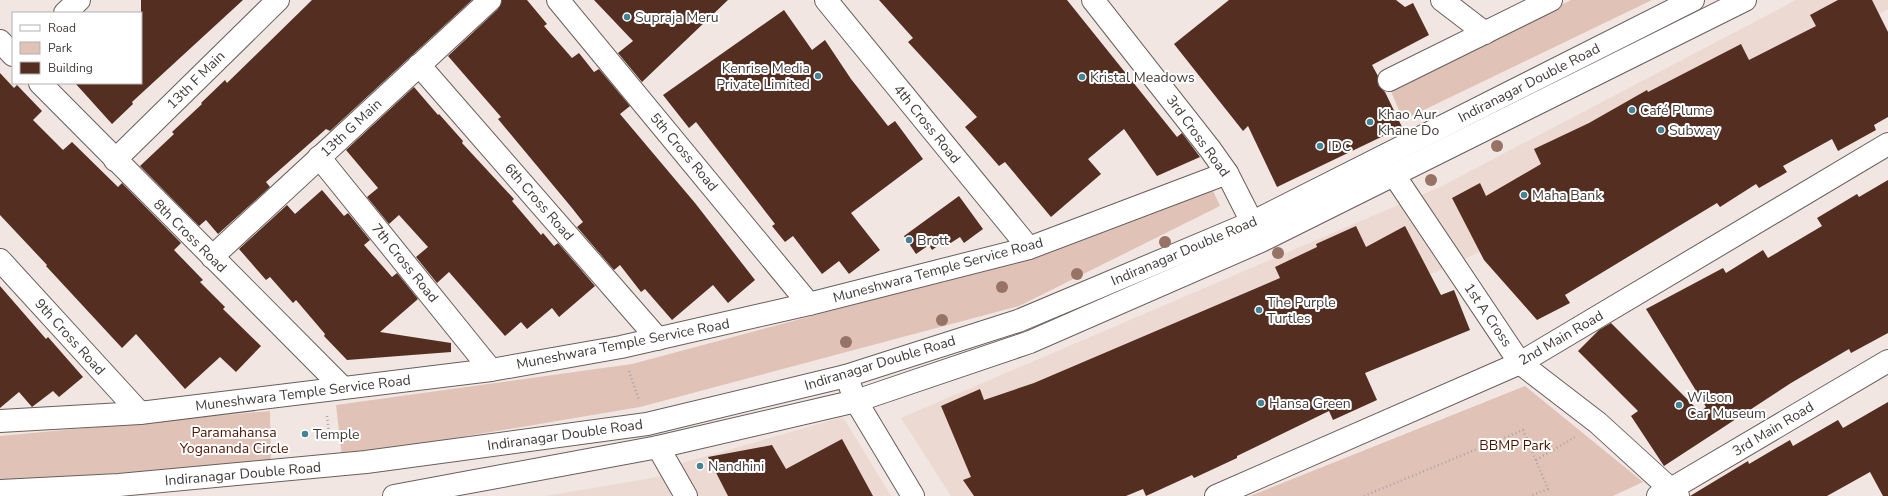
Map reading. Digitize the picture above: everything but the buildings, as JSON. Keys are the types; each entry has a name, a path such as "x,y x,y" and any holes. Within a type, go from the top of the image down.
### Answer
{"street":[{"path":"66,12 79,0"},
{"name":"13th F Main","path":"115,160 278,0"},
{"name":"13th G Main","path":"212,257 490,0"},
{"name":"5th Cross Road","path":"558,0 809,304"},
{"name":"4th Cross Road","path":"826,0 1029,248"},
{"name":"3rd Cross Road","path":"1093,0 1210,149 1227,173 1257,232"},
{"path":"1442,0 1485,33"},
{"path":"1389,80 1552,0"},
{"name":"Indiranagar Double Road","path":"394,496 658,447 856,401 1030,342 1257,232 1693,0"},
{"name":"Indiranagar Double Road","path":"0,491 119,485 332,466 647,424 846,376 1018,321 1257,232 1394,176 1745,0"},
{"path":"0,41 12,54"},
{"name":"6th Cross Road","path":"419,65 658,339"},
{"name":"8th Cross Road","path":"41,84 212,257 333,388"},
{"name":"2nd Main Road","path":"1216,496 1520,363 1888,144"},
{"name":"7th Cross Road","path":"319,157 491,370"},
{"name":"Muneshwara Temple Service Road","path":"0,421 140,413 333,388 491,370 621,347 809,304 1029,248 1227,173"},
{"name":"1st A Cross","path":"1394,176 1520,363 1598,423 1669,494"},
{"name":"9th Cross Road","path":"0,260 140,413"},
{"name":"3rd Main Road","path":"1669,494 1888,361"},
{"path":"846,376 856,401 913,496"},
{"path":"658,447 686,496"}],"path":[{"path":"621,347 647,424"},
{"path":"332,466 333,388"},
{"path":"1536,460 1598,423"},
{"path":"1364,496 1523,430 1548,489 1530,496"}],"shaded area":[{"path":"1796,0 1888,0 1888,9 1484,250 1056,445 1072,496 951,496 901,418 1440,187"},
{"path":"843,417 891,496 696,496 679,464"},
{"path":"665,475 671,496 545,496 646,479"}],"green space":[{"path":"1571,0 1652,0 1403,120 1390,89"},
{"path":"1211,186 1220,206 1019,306 640,407 342,457 336,405 632,364 1007,264"},
{"name":"BBMP Park","path":"1525,386 1643,482 1613,496 1250,496"},
{"name":"Paramahansa Yogananda Circle","path":"270,411 271,463 0,481 0,436"}],"place":[{"name":"Supraja Meru","path":"627,17"},
{"name":"Kenrise Media Private Limited","path":"818,76"},
{"name":"Kristal Meadows","path":"1082,77"},
{"name":"Café Plume","path":"1632,110"},
{"name":"Khao Aur Khane Do","path":"1370,122"},
{"name":"Subway","path":"1661,130"},
{"name":"IDC","path":"1320,146"},
{"name":"Maha Bank","path":"1524,195"},
{"name":"Brott","path":"909,240"},
{"name":"The Purple Turtles","path":"1259,310"},
{"name":"Hansa Green","path":"1261,403"},
{"name":"Wilson Car Museum","path":"1679,405"},
{"name":"Temple","path":"305,434"},
{"name":"Nandhini","path":"700,466"}]}
